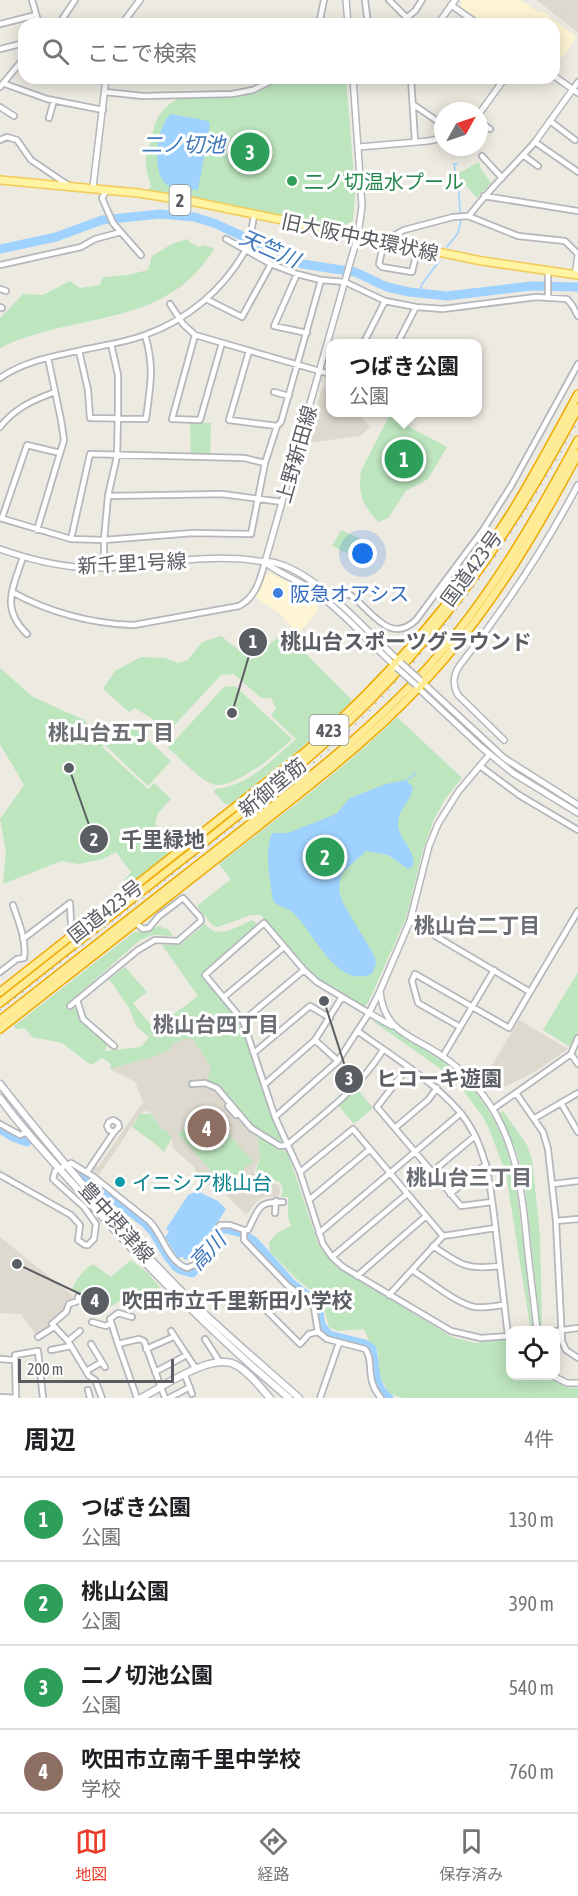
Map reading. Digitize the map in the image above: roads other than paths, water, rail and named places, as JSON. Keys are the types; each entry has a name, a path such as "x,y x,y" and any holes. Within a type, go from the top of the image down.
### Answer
{"highway":[{"name":"国道423号","path":"0,992 194,841 320,739 398,664 464,581 510,514 578,394"},
{"name":"新御堂筋","path":"0,1003 318,749 390,680 469,585 515,517 578,408"},
{"path":"538,467 565,432"},
{"path":"564,480 578,440"},
{"name":"新御堂筋","path":"0,1020 354,740 393,704 429,666 472,613 508,561 578,440"},
{"name":"国道423号","path":"0,1029 351,752 419,684 478,618 530,540 578,454"},
{"path":"152,883 194,841"},
{"path":"161,894 212,863"}],"main road":[{"name":"旧大阪中央環状線","path":"0,180 93,187 195,202 515,267 577,275"},
{"name":"豊中摂津線","path":"0,1084 101,1217 157,1276 254,1369 289,1398"},
{"name":"豊中摂津線","path":"0,1098 28,1132 190,1300 299,1398"},
{"path":"141,1398 196,1369 219,1361 235,1364 270,1398"}],"street":[{"path":"32,0 37,18"},
{"path":"63,18 74,2 65,0"},
{"path":"126,18 140,0"},
{"path":"320,18 324,0"},
{"path":"346,0 348,18"},
{"path":"365,0 367,18"},
{"path":"389,0 407,18 422,0"},
{"path":"442,18 453,3 468,17"},
{"path":"24,18 36,15"},
{"path":"0,24 18,20"},
{"path":"0,49 18,44"},
{"path":"18,66 2,86 103,110"},
{"path":"560,80 575,91"},
{"path":"469,216 484,196 535,142 575,91 578,82"},
{"path":"93,187 106,84"},
{"path":"105,92 143,96 232,94 253,90 265,84"},
{"path":"354,84 362,206 358,235"},
{"path":"412,84 415,142"},
{"path":"488,102 501,84"},
{"path":"49,118 54,100"},
{"path":"414,105 434,119"},
{"path":"0,107 11,116"},
{"path":"549,122 575,140"},
{"path":"0,140 7,137 17,140 31,160 69,186"},
{"path":"359,147 434,139"},
{"path":"535,142 578,172"},
{"path":"523,155 538,166"},
{"path":"483,156 502,178"},
{"path":"107,190 102,198 113,223 141,255"},
{"path":"484,196 578,211"},
{"path":"0,378 26,364 145,335 180,318 206,299 226,278 249,241 254,215"},
{"path":"418,248 412,272 391,269 379,264 384,240 404,230 446,219 469,216 518,236 565,241 578,255 577,275"},
{"path":"0,266 81,247 95,239 121,232"},
{"name":"上野新田線","path":"329,339 358,235"},
{"path":"226,239 271,264 321,280 346,280 385,301 442,309 537,297 567,299 578,316"},
{"path":"206,299 242,317 271,264"},
{"path":"548,271 548,298"},
{"path":"297,274 274,326 307,333"},
{"path":"60,453 27,445 1,518 71,539 104,540 194,533 251,534 265,463 289,396 321,280"},
{"path":"0,289 6,291"},
{"path":"366,339 385,301"},
{"path":"170,304 195,335 326,373"},
{"path":"400,339 416,307"},
{"path":"79,351 88,390 90,418 146,419 152,377 151,356 145,335"},
{"path":"195,335 172,419 200,420 222,343"},
{"path":"104,568 108,496 117,456 118,375 111,344"},
{"name":"上野新田線","path":"265,562 326,350"},
{"path":"249,351 230,420 277,426"},
{"path":"37,530 63,440 48,358"},
{"path":"335,604 343,596 349,594 387,628 396,630 416,620 483,530 511,486 578,364"},
{"path":"0,427 30,400 55,392"},
{"path":"274,392 289,396"},
{"path":"71,539 90,454 244,458 265,463"},
{"path":"275,1117 338,1061 359,1032 380,991 410,921 429,846 438,824 448,805 504,740 458,695 454,688 454,676 521,584 552,534 578,485"},
{"path":"108,496 222,494 282,502"},
{"name":"新千里1号線","path":"0,549 67,567 104,568 217,557 265,562 335,604 492,752"},
{"path":"23,557 10,604 18,625 27,634"},
{"path":"12,592 50,610 118,625 134,625 238,606 254,592 265,562"},
{"path":"492,752 578,805"},
{"path":"492,752 513,774 578,813"},
{"path":"480,766 519,795 578,830"},
{"path":"70,1006 138,950 155,940 178,941 199,925 201,919 183,898 156,918 149,928 142,929 136,923"},
{"path":"23,939 70,903 71,925 76,933"},
{"path":"13,905 26,950 24,957"},
{"path":"460,1027 418,1004 412,981 415,974 509,1028 578,911"},
{"path":"410,921 530,992"},
{"path":"506,1336 481,1338 451,1331 357,1276 332,1257 319,1233 300,1172 275,1117 243,1021 205,975 264,923 317,982 443,1056 464,1074 493,1109 508,1139 518,1170 537,1326"},
{"path":"224,997 284,947"},
{"path":"24,957 32,966"},
{"path":"0,972 17,959 24,957"},
{"path":"243,1021 304,970"},
{"path":"443,1056 494,970"},
{"path":"380,991 381,1003 386,1016 394,1027"},
{"path":"265,1084 315,1040 342,997"},
{"path":"77,1000 83,1019 114,1046"},
{"path":"255,1052 310,1006 330,1018"},
{"path":"359,1032 437,1089 461,1113 475,1136 486,1164 507,1326"},
{"path":"493,1109 572,1054 578,1038"},
{"path":"315,1040 338,1061"},
{"path":"228,1106 251,1128 279,1146 287,1145 358,1084 373,1067 383,1050"},
{"path":"572,1054 578,1064"},
{"path":"408,1067 377,1107 461,1206 492,1202"},
{"path":"192,1084 205,1083 217,1088 251,1128"},
{"path":"395,1128 428,1100 437,1089"},
{"path":"516,1093 535,1118 543,1132 548,1149 556,1221 558,1326"},
{"path":"535,1118 578,1093"},
{"path":"561,1103 578,1132"},
{"path":"319,1233 461,1113"},
{"path":"0,1124 20,1135 28,1132"},
{"path":"300,1172 353,1129 443,1236"},
{"path":"87,1173 114,1132"},
{"path":"432,1172 475,1136"},
{"path":"309,1200 369,1150"},
{"path":"0,1175 71,1215 80,1225 78,1240 81,1244 88,1245 94,1239 96,1224 84,1207 55,1183 53,1174 63,1167 75,1164 154,1226 172,1257 187,1268 194,1265 220,1225 231,1225 244,1233 288,1286 310,1303 314,1308 318,1332 327,1339 365,1349 369,1353 370,1378 373,1388 381,1398"},
{"path":"450,1194 486,1164"},
{"path":"553,1184 578,1181"},
{"path":"332,1257 407,1194"},
{"path":"244,1233 248,1230 260,1206 268,1201 283,1202"},
{"path":"275,1213 276,1202"},
{"path":"357,1276 426,1216"},
{"path":"556,1221 578,1219"},
{"path":"389,1294 443,1236 495,1228"},
{"path":"433,1246 468,1268 500,1266"},
{"path":"412,1270 463,1302 486,1308 504,1305"},
{"path":"78,1298 78,1301 69,1304 66,1312 52,1324 70,1343 86,1371 95,1380 100,1397"},
{"path":"261,1305 264,1312 290,1338 301,1345 309,1334 318,1332"},
{"path":"130,1314 118,1313 110,1319 137,1398"},
{"path":"96,1322 106,1326 111,1323"},
{"path":"38,1337 54,1327"},
{"path":"560,1330 578,1328"},
{"path":"51,1350 70,1343 80,1330"},
{"path":"171,1331 196,1369"},
{"path":"560,1336 566,1350 578,1358"},
{"path":"147,1349 171,1338"},
{"path":"118,1344 140,1339 144,1341 165,1398"},
{"path":"205,1339 219,1361"},
{"path":"320,1398 339,1343"},
{"path":"86,1371 104,1365 91,1344"},
{"path":"0,1397 16,1398 15,1355 38,1351 43,1398"},
{"path":"155,1372 183,1357"},
{"path":"0,1359 14,1360"},
{"path":"185,1375 192,1394"},
{"path":"560,1380 567,1383 578,1383"},
{"path":"170,1398 189,1388"},
{"path":"88,1390 90,1398"}],"water":[{"name":"二ノ切池","path":"171,114 208,121 210,124 198,190 173,187 161,178 157,159 159,137 166,119"},
{"path":"405,780 413,787 399,817 398,828 412,854 413,866 408,869 388,855 366,851 343,872 340,880 339,891 343,903 375,957 376,964 372,974 359,976 347,973 336,966 292,912 273,900 268,866 268,849 272,833 288,833 336,814 350,798 386,784"},
{"path":"197,1191 218,1201 226,1209 195,1258 185,1260 183,1257 178,1258 165,1237 169,1232 166,1229 188,1195"}],"waterway":[{"path":"457,164 454,164 460,212"},
{"name":"天竺川","path":"0,249 56,237 102,220 160,214 194,217 214,223 302,264 355,272 387,287 409,292 447,296 531,286 578,287"},
{"path":"447,247 458,233 461,220"},
{"path":"419,294 422,284 440,260"},
{"path":"406,781 416,773"},
{"name":"高川","path":"0,1129 27,1142"},
{"name":"高川","path":"83,1175 145,1223 154,1233 168,1257 181,1270 192,1273 223,1228 241,1233 254,1241 291,1283 318,1305 321,1325 329,1335 365,1344 372,1349 377,1382 389,1398"}],"railway":[{"path":"0,1010 292,780 329,750 363,717 425,649 481,576 532,500 578,421"}],"place":[{"name":"二ノ切池公園","path":"250,152"},
{"name":"二ノ切温水プール","path":"292,181"},
{"name":"つばき公園","path":"404,459"},
{"name":"阪急オアシス","path":"278,593"},
{"name":"桃山台スポーツグラウンド","path":"232,713"},
{"name":"千里緑地","path":"69,768"},
{"name":"桃山公園","path":"325,857"},
{"name":"ヒコーキ遊園","path":"324,1001"},
{"name":"吹田市立南千里中学校","path":"207,1128"},
{"name":"イニシア桃山台","path":"120,1182"},
{"name":"吹田市立千里新田小学校","path":"17,1264"}],"district":[{"name":"桃山台五丁目","path":"111,732"},
{"name":"桃山台二丁目","path":"477,925"},
{"name":"桃山台四丁目","path":"216,1024"},
{"name":"桃山台三丁目","path":"469,1177"}]}
